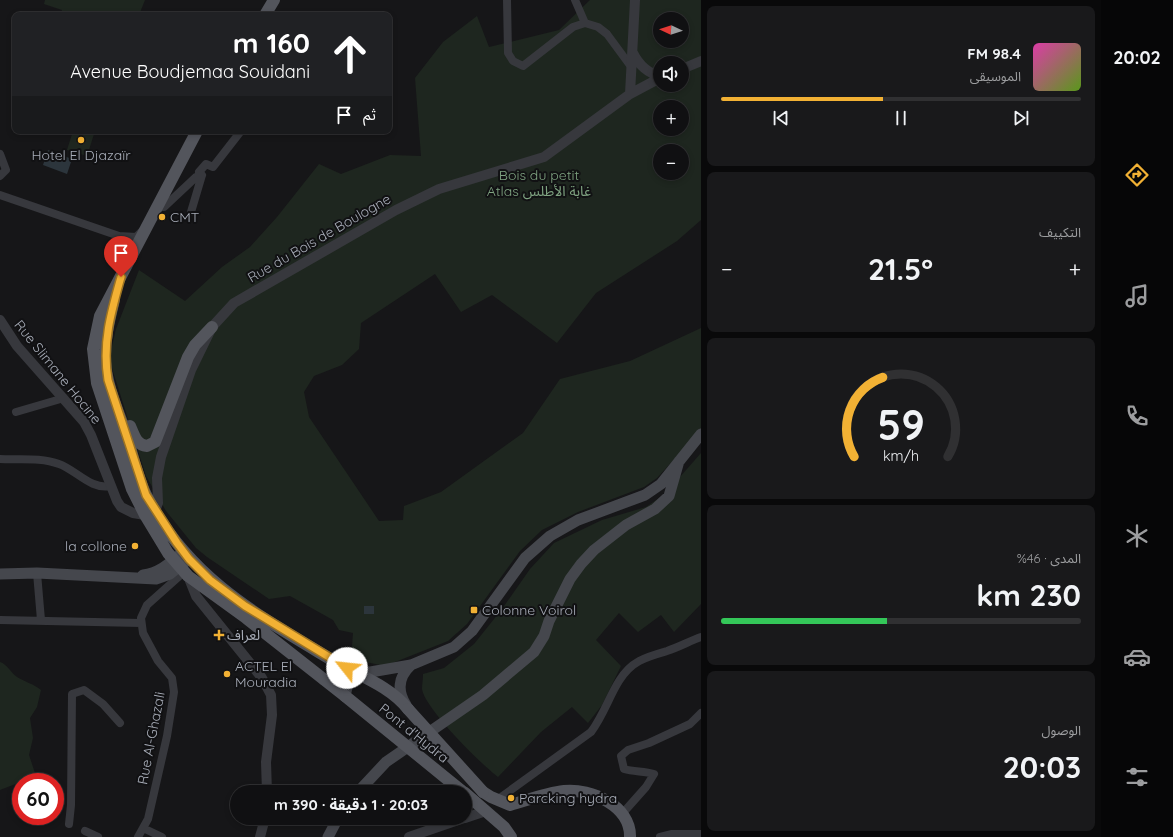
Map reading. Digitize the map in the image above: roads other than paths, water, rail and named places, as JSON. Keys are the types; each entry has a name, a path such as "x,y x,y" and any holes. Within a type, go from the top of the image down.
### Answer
{"main road":[{"path":"267,12 274,0"},
{"path":"181,569 150,513 128,480 97,383 92,349 100,316 195,134"},
{"path":"121,277 109,320 105,347 105,363 109,384 150,513 186,555 210,580 255,613 336,662 388,691 407,707 483,792 510,805 565,791 576,792 608,801 622,814 630,837"},
{"path":"109,384 118,396 137,442 143,446 150,445 157,439 188,357 195,345 212,327"},
{"path":"324,680 384,671 410,665 454,647 472,631 525,558 550,536 578,520 646,495 661,484 701,434"},
{"path":"365,785 386,762 483,695 534,652 544,636 549,621 570,580 581,564 594,550 626,525 655,509 669,496 679,461"},
{"path":"181,569 186,555"},
{"path":"0,574 114,577 149,574 162,568 181,569"},
{"name":"Pont d'Hydra","path":"181,569 345,696 454,785"},
{"path":"407,707 400,692 400,684 402,677 410,665"},
{"path":"345,696 348,683 358,674"},
{"name":"Pont d'Hydra","path":"472,799 508,832"},
{"path":"508,832 506,814 510,805"},
{"path":"328,837 334,825"}],"street":[{"path":"506,0 508,53 513,61 523,66 573,28 585,23 592,24 607,34 632,68"},
{"path":"575,0 585,23"},
{"path":"630,94 634,53 636,0"},
{"path":"634,53 642,67 653,74"},
{"path":"689,66 701,61"},
{"name":"Rue du Bois de Boulogne","path":"150,513 158,503 157,478 161,457 191,370 212,327 242,298 287,274 396,210 438,189 544,157 630,94 653,81"},
{"path":"191,212 202,175 199,172 206,164 213,167 239,134"},
{"path":"0,154 6,170 0,176"},
{"path":"158,207 164,207 196,177 202,175"},
{"path":"0,195 119,236 136,237 150,222"},
{"name":"Rue Slimane Hocine","path":"0,320 3,333 17,346 84,422 91,435 110,486 121,507 133,513 150,513"},
{"path":"16,412 64,398"},
{"path":"0,459 41,460 53,462 97,486 110,486"},
{"path":"0,620 140,623 142,613 147,605 181,569 196,596 262,678 269,691 272,715 266,762 267,785"},
{"path":"37,574 41,620"},
{"name":"Rue Al-Ghazali","path":"138,837 148,819 167,736 174,692 172,678 158,661 143,633 140,623"},
{"path":"497,800 591,732 601,718 620,680 635,663 645,657 701,637"},
{"path":"69,824 72,805 72,694 84,690 103,704 120,723"},
{"path":"622,814 646,787 654,774 643,770 633,771 624,768 622,756 628,750 649,743 690,724 701,713"},
{"path":"472,807 476,802"},
{"path":"472,815 486,811"},
{"path":"260,837 263,825"},
{"path":"409,837 444,825"},
{"path":"143,828 162,837"},
{"path":"85,831 98,837"},
{"path":"660,837 672,834 701,834"}],"place":[{"name":"Hotel El Djazaïr","path":"81,140"},
{"name":"CMT","path":"162,217"},
{"name":"la collone","path":"135,546"},
{"name":"Colonne Voirol","path":"474,610"},
{"name":"لعراف","path":"219,635"},
{"name":"ACTEL El Mouradia","path":"227,674"},
{"name":"Parcking hydra","path":"511,798"}],"park label":[{"name":"Bois du petit Atlas غابة الأطلس","path":"539,184"}]}
